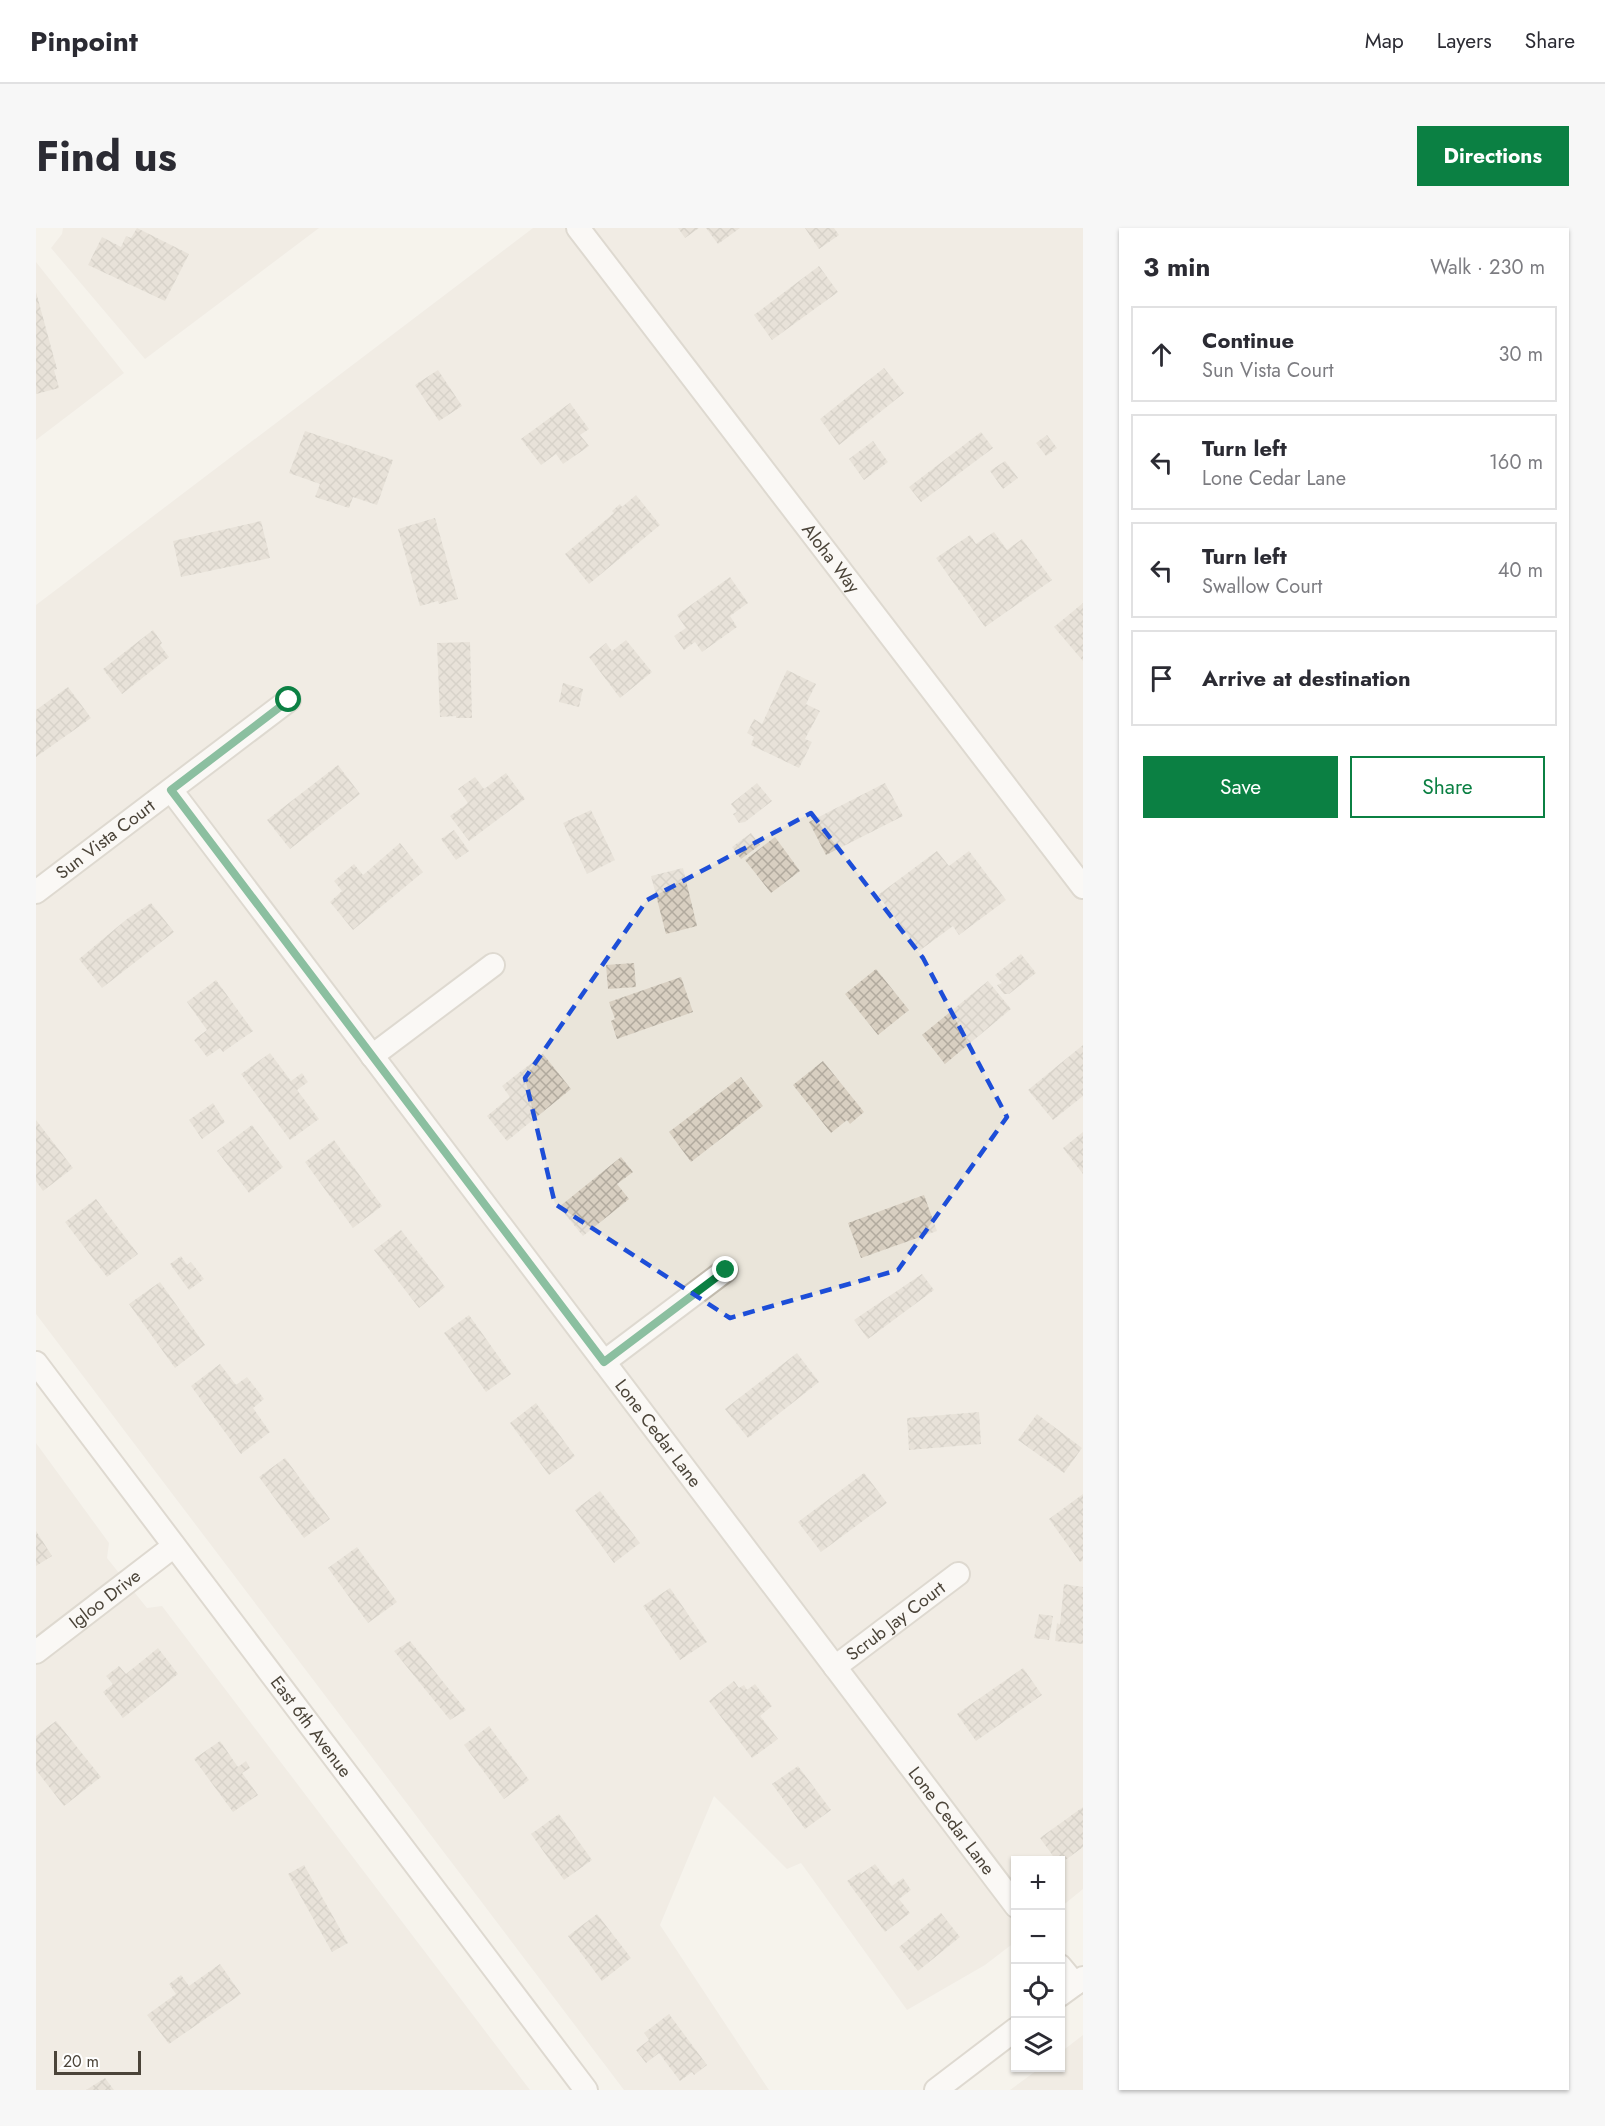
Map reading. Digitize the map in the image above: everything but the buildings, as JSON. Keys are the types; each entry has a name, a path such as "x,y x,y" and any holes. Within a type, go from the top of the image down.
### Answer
{"street":[{"name":"Aloha Way","path":"579,228 1083,887"},
{"name":"Sun Vista Court","path":"36,892 289,700"},
{"name":"Lone Cedar Lane","path":"171,790 1011,1899"},
{"path":"372,1056 493,965"},
{"path":"604,1362 726,1270"},
{"name":"East 6th Avenue","path":"36,1363 586,2090"},
{"name":"Igloo Drive","path":"36,1652 174,1546"},
{"name":"Scrub Jay Court","path":"835,1667 958,1574"},
{"path":"936,2090 1011,2033"}],"highlighted area":[{"path":"811,813 923,958 1007,1117 898,1270 730,1318 555,1204 525,1078 647,900"}],"shaded area":[{"path":"63,228 319,228 145,359 51,248 62,234"},
{"path":"533,228 1083,228 1083,1889 1065,1904 1065,1856 1011,1856 1011,1945 985,1965 907,2010 801,1863 787,1869 714,1796 660,1925 769,2090 624,2090 36,1314 36,605"},
{"path":"36,262 124,373 36,440"},
{"path":"36,1443 109,1543 107,1558 147,1608 162,1606 530,2090 36,2090"},
{"path":"1083,2035 1083,2090 1010,2090 1035,2072 1065,2072 1065,2049"}],"route":[{"path":"289,700 171,790 604,1362 726,1270"}]}
